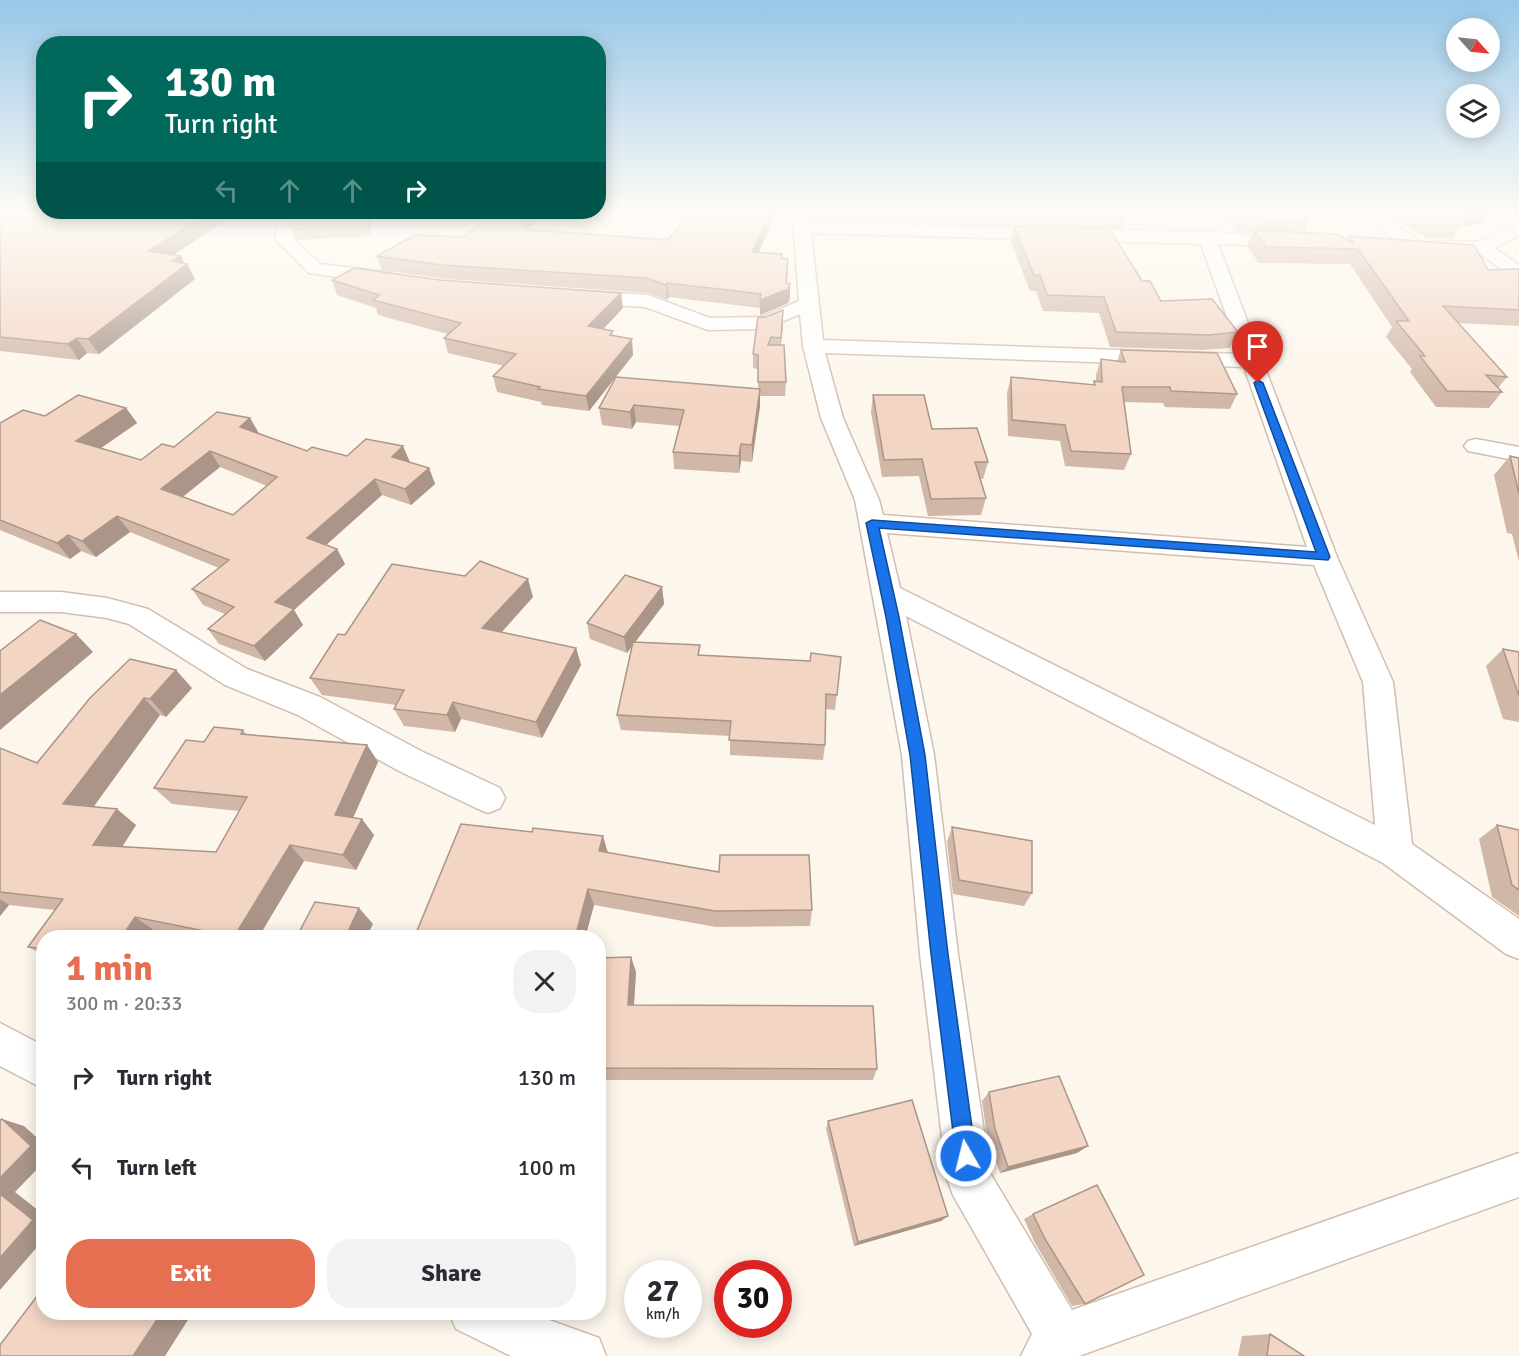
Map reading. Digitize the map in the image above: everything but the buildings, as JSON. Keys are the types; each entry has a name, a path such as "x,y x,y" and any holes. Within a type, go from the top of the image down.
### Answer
{"street":[{"path":"351,273 410,282"},
{"path":"807,273 813,346 832,418 867,500 918,755 939,954 969,1179 1054,1347 1519,1175"},
{"path":"1220,273 1324,557 1378,682 1395,852"},
{"path":"559,295 648,301 708,324 765,323 810,303"},
{"path":"813,346 1250,361"},
{"path":"1476,446 1519,454"},
{"path":"872,523 1324,557"},
{"path":"887,594 1395,852 1519,941"},
{"path":"0,602 62,602 107,608 138,616 236,677 309,706 410,761 488,798"},
{"path":"0,1043 36,1064"},
{"path":"489,1320 515,1333 581,1356"}],"route":[{"path":"966,1156 939,954 918,755 872,523 1324,557 1258,383"}]}
